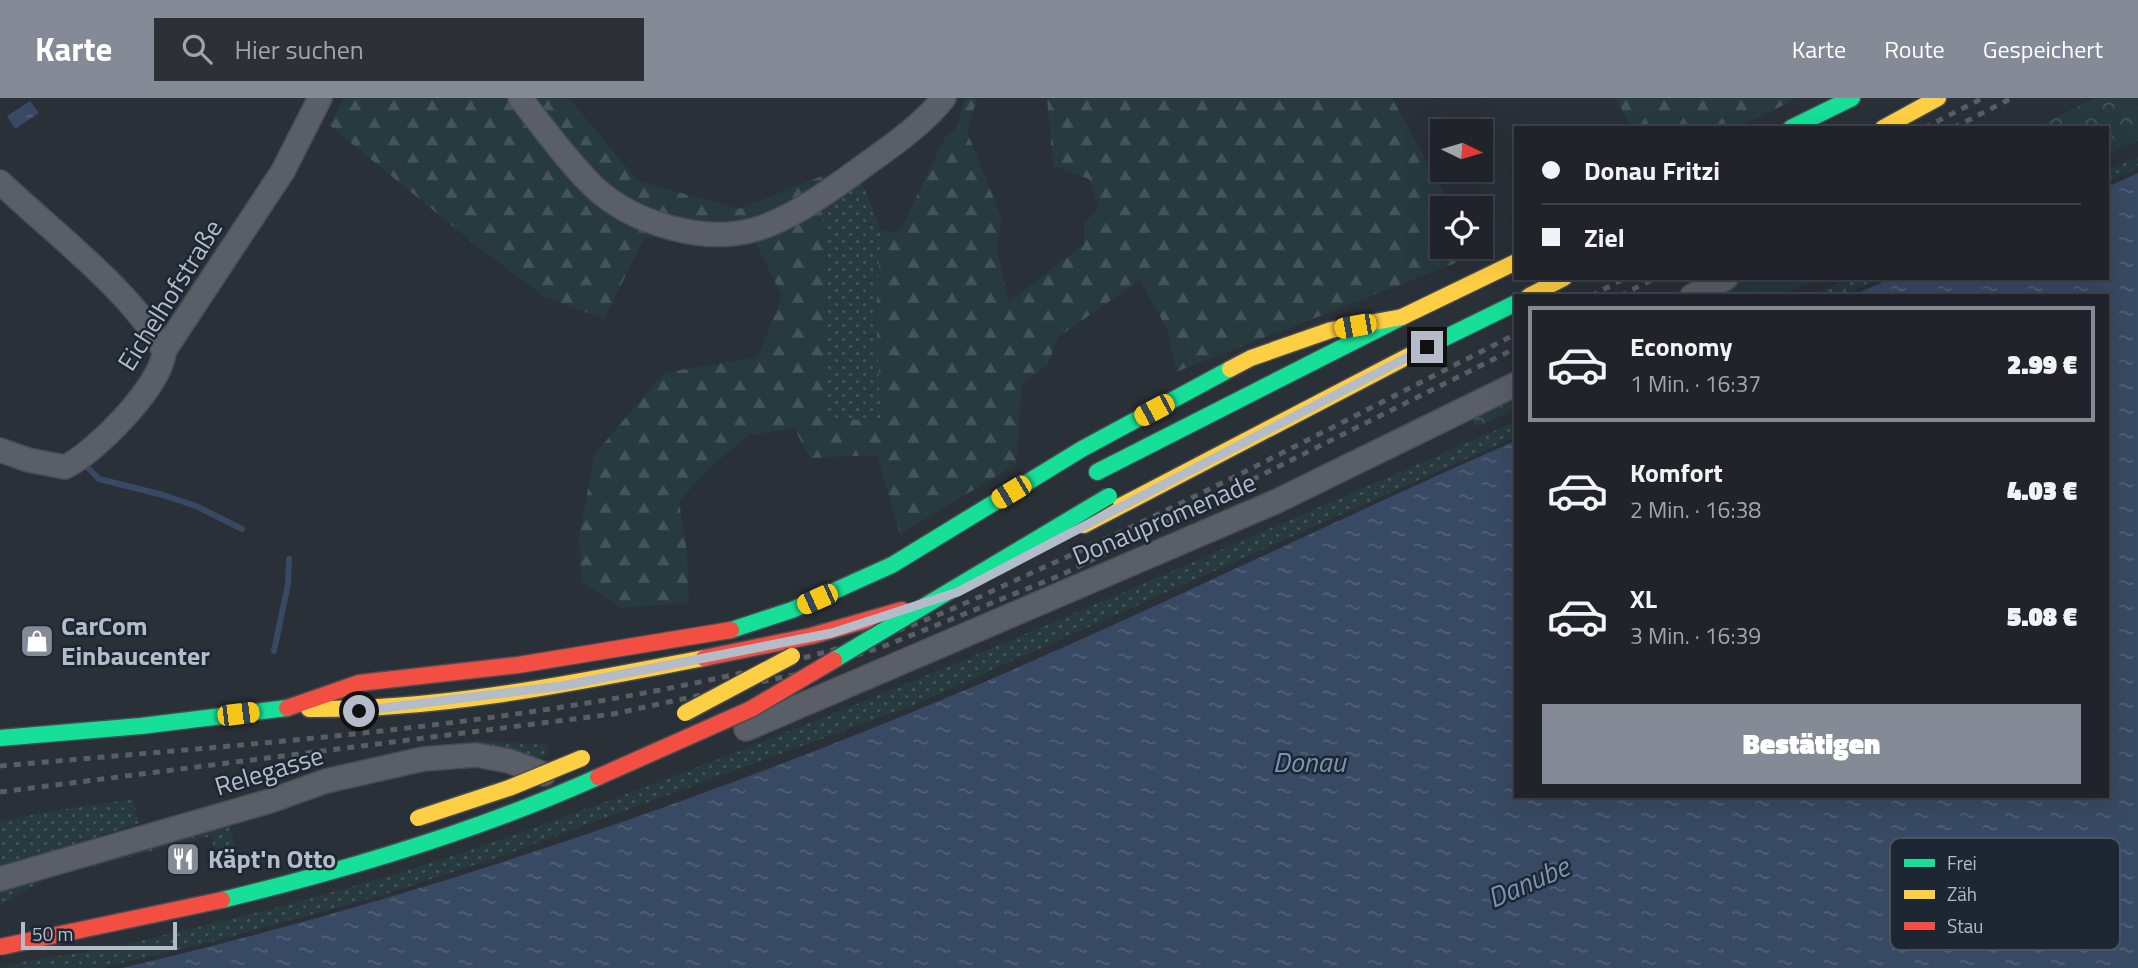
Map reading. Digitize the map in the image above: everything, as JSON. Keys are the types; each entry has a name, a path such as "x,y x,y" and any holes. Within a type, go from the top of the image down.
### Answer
{"main road":[{"path":"1795,126 1852,98"},
{"path":"1887,126 1938,98"},
{"path":"1086,479 1167,432 1270,385 1514,263"},
{"path":"1533,294 1560,280"},
{"path":"0,738 141,726 286,708 359,711 561,686 832,633 946,596 1514,304"},
{"path":"286,708 359,683 518,665 729,631 792,610 892,565 1082,449 1251,358 1331,330 1402,317"},
{"path":"1188,444 1270,385"},
{"path":"0,947 152,917 276,887 518,813 751,709 890,629 1132,481"},
{"path":"673,719 815,644 895,595"},
{"path":"404,822 509,788 599,752"}],"street":[{"name":"Eichelhofstraße","path":"0,450 28,460 65,467 103,440 156,375 164,351 283,171 320,98"},
{"path":"520,98 584,176 609,199 667,226 716,234 755,230 832,189 915,127 944,98"},
{"path":"0,183 50,226 111,286 157,339 164,351"},
{"path":"1696,294 1722,280"},
{"name":"Donaupromenade","path":"597,789 619,783 1275,502 1514,385"},
{"name":"Relegasse","path":"0,879 270,801 327,781 423,759 476,755 509,761 582,788 597,789"}],"green space":[{"path":"344,98 569,98 638,181 739,209 827,174 820,201 826,238 828,420 881,419 876,312 881,230 895,233 902,227 945,137 957,128 965,98 977,98 967,132 1002,219 997,250 1009,302 1084,244 1084,224 1099,208 1089,179 1053,166 1047,98 1392,98 1430,168 1430,182 1438,182 1445,196 1430,196 1430,259 1462,259 1176,372 1167,329 1140,280 1058,337 1048,365 1022,383 1016,464 900,534 877,455 810,458 794,428 749,435 707,470 679,502 687,552 689,603 622,608 582,582 579,540 594,455 664,373 758,357 782,296 755,241 645,237 604,319 545,297 482,250 329,125"},
{"path":"1616,98 1798,98 1740,126 1630,126"},
{"path":"2094,98 2138,98 2138,141 2109,153 2109,126 2040,126"},
{"path":"2138,157 2138,168 2109,180 2109,169"},
{"path":"862,182 881,230 876,312 881,419 827,420 826,238 820,201"},
{"path":"1737,280 1815,280 1784,294 1711,294"},
{"path":"1848,280 1876,280 1844,294 1816,294"},
{"path":"1514,396 1514,410 1476,427 1476,415"},
{"path":"1514,422 1514,437 911,706 496,858 379,896 218,940 101,968 0,968 119,946 264,911 408,870 502,839 759,743 1138,586"},
{"path":"475,740 548,745 547,755 529,761 480,748"},
{"path":"133,799 139,823 0,869 0,822 45,812"},
{"path":"229,822 237,853 216,855 211,836 47,878 0,905 0,893 10,883"}],"water":[{"path":"30,101 39,113 15,129 7,116"},
{"name":"Donau","path":"2138,173 2138,968 122,968 231,941 449,879 666,807 773,767 1049,654 1514,441 1514,798 2109,798 2109,294 1856,294 1887,280 2109,280 2109,186"}],"waterway":[{"path":"84,464 99,479 196,506 242,529"},
{"path":"274,651 288,584 289,559"}],"railway":[{"path":"1928,126 1983,98"},
{"path":"1957,126 2012,98"},
{"path":"1595,294 1621,280"},
{"path":"1624,294 1651,280"},
{"path":"0,766 329,737 548,709 657,691 765,668 871,639 939,615 1108,538 1514,335"},
{"path":"0,792 613,714 802,673 882,647 1059,576 1514,349"}],"traffic: fast":[{"path":"1795,126 1852,98"},
{"path":"1420,350 1514,304"},
{"path":"1097,472 1402,317"},
{"path":"731,630 792,610 892,565 1082,449 1230,369"},
{"path":"834,660 1109,496"},
{"path":"0,738 141,726 287,708"},
{"path":"222,900 413,847 507,815 598,777"}],"traffic: slow":[{"path":"1887,126 1938,98"},
{"path":"1230,369 1251,358 1331,330 1402,317 1514,263"},
{"path":"1533,294 1560,280"},
{"path":"1084,525 1420,350"},
{"path":"685,713 792,656"},
{"path":"309,709 458,700 704,658"},
{"path":"418,818 509,788 582,758"}],"traffic: jam":[{"path":"704,658 811,636 902,610"},
{"path":"287,708 359,683 518,665 731,630"},
{"path":"598,777 751,709 834,660"},
{"path":"0,947 222,900"}],"place":[{"name":"CarCom Einbaucenter","path":"37,641"},
{"name":"Käpt'n Otto","path":"183,859"}],"route":[{"path":"359,711 561,686 832,633 958,592 1338,391 1427,347"}],"water label":[{"name":"Danube","path":"1528,882"}]}
